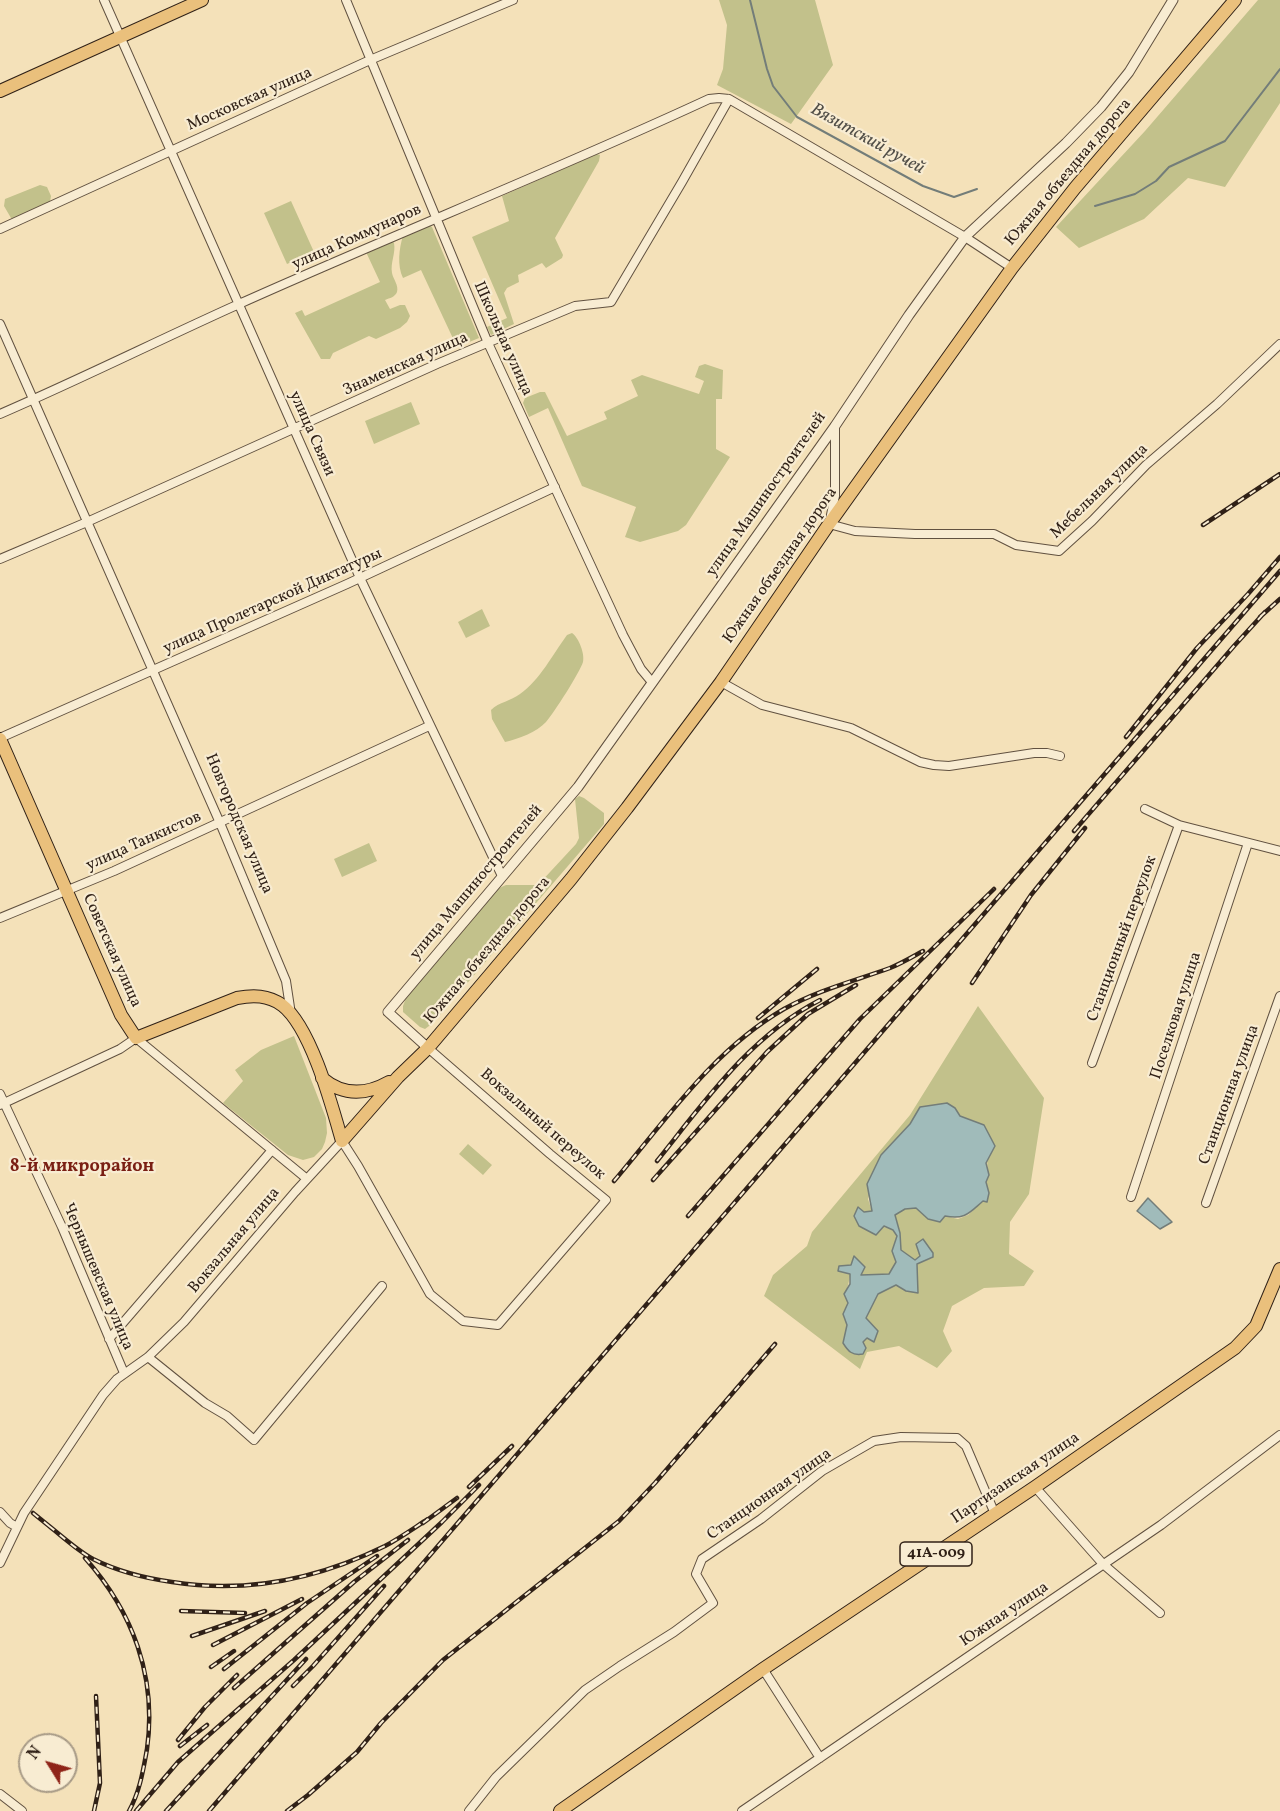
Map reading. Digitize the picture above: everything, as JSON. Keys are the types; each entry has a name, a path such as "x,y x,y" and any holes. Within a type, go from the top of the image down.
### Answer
{"main road":[{"path":"0,91 202,0"},
{"name":"Южная объездная дорога","path":"342,1141 398,1077 428,1048 602,842 721,682 829,524 1012,268 1075,188 1235,0"},
{"name":"Советская улица","path":"0,738 121,1015 136,1038"},
{"path":"136,1038 237,998 251,995 280,1004 291,1014"},
{"name":"Новгородская улица","path":"291,1014 305,1037 342,1141"},
{"path":"321,1077 335,1088 353,1093 376,1089 398,1077"},
{"name":"Партизанская улица","path":"560,1811 763,1669 1035,1487 1235,1348 1256,1326 1280,1269"}],"street":[{"name":"улица Связи","path":"104,0 360,578 502,876"},
{"name":"Школьная улица","path":"345,0 488,344 623,635 641,669 651,681"},
{"name":"Московская улица","path":"0,229 370,60 513,0"},
{"name":"улица Машиностроителей","path":"388,1012 578,787 651,681 709,604 835,426 909,315 965,237 1066,143 1101,107 1129,72 1173,0"},
{"name":"улица Коммунаров","path":"0,414 238,304 608,146 710,99 729,99"},
{"path":"729,99 965,237 1012,268"},
{"name":"Знаменская улица","path":"0,559 437,364 576,306 611,302 729,99"},
{"name":"Новгородская улица","path":"0,324 220,823 286,981 290,993 291,1014"},
{"name":"Мебельная улица","path":"829,524 855,531 885,533 993,534 1016,545 1059,551 1092,521 1146,465 1217,404 1280,344"},
{"path":"829,524 835,496 835,426"},
{"name":"улица Пролетарской Диктатуры","path":"0,738 360,578 555,487"},
{"path":"721,682 762,705 851,728 920,762 949,766 1034,753 1060,756"},
{"name":"улица Танкистов","path":"0,918 220,823 429,726"},
{"path":"1145,809 1179,825 1280,851"},
{"name":"Станционный переулок","path":"1092,1063 1179,825"},
{"name":"Поселковая улица","path":"1131,1197 1248,843"},
{"name":"Станционная улица","path":"1206,1203 1280,996"},
{"name":"Вокзальный переулок","path":"388,1012 606,1200 498,1325 463,1322"},
{"path":"2,1104 120,1049 136,1038"},
{"name":"Советская улица","path":"136,1038 307,1179"},
{"name":"Чернышевская улица","path":"0,1094 2,1104 62,1227 124,1373"},
{"name":"Новгородская улица","path":"342,1141 430,1294 463,1322"},
{"name":"Вокзальная улица","path":"0,1563 17,1527 103,1395 124,1373 148,1357 184,1322 342,1141"},
{"path":"109,1339 272,1150"},
{"path":"148,1357 205,1403 227,1416 254,1440 382,1286"},
{"name":"Южная улица","path":"742,1811 1169,1518 1280,1435"},
{"name":"Станционная улица","path":"469,1811 521,1751 585,1690 674,1632 713,1603 696,1574 702,1559 761,1519 822,1471 874,1441 901,1437 957,1438 966,1446 995,1514"},
{"path":"1035,1487 1103,1564 1160,1613"},
{"path":"0,1512 17,1527"},
{"path":"763,1669 820,1758"},
{"path":"0,1794 22,1811"}],"shaded area":[{"path":"719,0 815,0 833,65 791,124 717,85 723,69 727,25"},
{"path":"1258,0 1280,0 1280,103 1225,187 1188,178 1144,219 1079,248 1056,227 1145,131"},
{"path":"597,154 600,155 599,161 555,238 563,255 562,258 546,268 542,263 518,275 519,282 507,288 504,293 514,324 491,335 487,327 507,318 472,237 509,221 502,196"},
{"path":"40,185 47,187 51,196 50,202 14,219 11,218 4,206 5,199"},
{"path":"291,201 314,252 287,264 264,213"},
{"path":"429,225 432,227 479,338 457,347 421,270 403,278 400,268 403,236"},
{"path":"392,241 394,247 392,273 397,284 397,292 385,300 390,309 405,305 410,316 407,322 400,328 376,339 369,336 333,353 330,359 321,359 295,313 302,310 305,316 380,282 366,252"},
{"path":"705,364 723,370 722,399 716,399 716,449 730,457 686,525 678,531 640,542 625,537 636,507 582,486 548,408 529,417 523,403 525,398 545,392 567,436 607,419 604,412 638,396 631,380 642,375 699,394 704,381 695,377 699,366"},
{"path":"411,402 420,424 374,444 365,421"},
{"path":"482,609 490,626 466,638 458,622"},
{"path":"572,633 579,642 583,662 566,692 542,726 527,735 505,742 492,719 491,710 527,688 540,674 567,635"},
{"path":"579,796 604,813 604,824 433,1023 425,1029 420,1027 403,1012 406,998 497,889 506,885 538,885 576,844 579,838 575,799"},
{"path":"369,843 377,861 342,877 334,859"},
{"path":"978,1006 1044,1098 1029,1194 1010,1222 1009,1254 1034,1271 1024,1286 984,1288 952,1306 943,1331 952,1351 937,1368 899,1346 867,1352 860,1369 764,1296 773,1275 807,1246 812,1232 910,1115","holes":["920,1107 955,1108 960,1116 984,1125 986,1182 989,1193 987,1202 983,1201 968,1215 958,1219 945,1216 928,1219 916,1208 905,1209 895,1215 900,1233 900,1250 915,1260 920,1256 932,1258 917,1264 906,1291 896,1285 878,1294 866,1318 878,1331 863,1341 843,1343 848,1312 845,1294 854,1257 860,1275 889,1274 896,1262 892,1251 897,1236 893,1230 854,1216 872,1211 868,1199 881,1155 910,1124"]},
{"path":"294,1036 326,1118 327,1133 322,1149 314,1157 303,1160 288,1155 223,1103 243,1081 235,1070 261,1050"},
{"path":"468,1144 492,1165 483,1175 459,1154"}],"water":[{"path":"947,1103 955,1108 960,1116 984,1125 995,1146 986,1163 989,1175 986,1182 989,1193 987,1202 983,1201 962,1216 945,1216 940,1222 928,1219 916,1208 905,1209 895,1215 900,1233 901,1250 915,1260 920,1256 916,1244 923,1239 933,1253 933,1257 917,1264 918,1293 906,1291 896,1285 878,1294 866,1318 878,1331 874,1342 867,1338 863,1342 866,1348 863,1354 853,1354 843,1343 847,1325 843,1314 848,1303 844,1294 850,1284 850,1274 838,1271 839,1266 851,1265 854,1256 865,1267 861,1275 889,1274 896,1262 892,1251 897,1236 893,1230 884,1226 876,1235 859,1226 854,1216 858,1207 864,1212 872,1211 867,1184 881,1155 910,1124 920,1107"},
{"path":"1148,1198 1172,1222 1160,1229 1137,1211"}],"waterway":[{"name":"Вязитский ручей","path":"750,0 773,86 797,117 923,186 954,197 977,189"},
{"name":"Вязитский ручей","path":"1095,206 1135,194 1156,181 1169,167 1225,141 1280,69"}],"railway":[{"path":"1203,525 1280,474"},
{"path":"1126,737 1197,648 1280,557"},
{"path":"209,1811 1280,571"},
{"path":"1260,617 1280,599"},
{"path":"1074,831 1265,612"},
{"path":"972,983 1031,895 1085,828"},
{"path":"688,1216 860,1019 994,889"},
{"path":"614,1181 713,1065 758,1026 810,996 890,968 923,951"},
{"path":"758,1018 817,969"},
{"path":"653,1180 767,1052 808,1014 856,985"},
{"path":"657,1161 711,1093 750,1051 795,1015 820,1000"},
{"path":"287,1811 357,1752 381,1723 443,1660 619,1521 655,1483 775,1344"},
{"path":"469,1487 512,1446"},
{"path":"136,1811 178,1762 294,1660 479,1485"},
{"path":"423,1523 457,1498"},
{"path":"33,1513 54,1530"},
{"path":"49,1526 87,1556 122,1571 172,1582 228,1586 282,1581 334,1567 385,1546 428,1519"},
{"path":"234,1688 354,1582 408,1540"},
{"path":"224,1669 307,1603 377,1556"},
{"path":"85,1558 116,1600 138,1647 144,1671 148,1696 147,1749 138,1788 129,1811"},
{"path":"293,1686 384,1586"},
{"path":"213,1645 302,1599"},
{"path":"181,1611 245,1613"},
{"path":"192,1636 265,1611"},
{"path":"211,1667 234,1651"},
{"path":"166,1811 306,1659"},
{"path":"178,1740 205,1707 237,1675"},
{"path":"94,1811 100,1783 96,1696"},
{"path":"180,1746 207,1725"}],"district":[{"name":"8-й микрорайон","path":"82,1168"}]}
